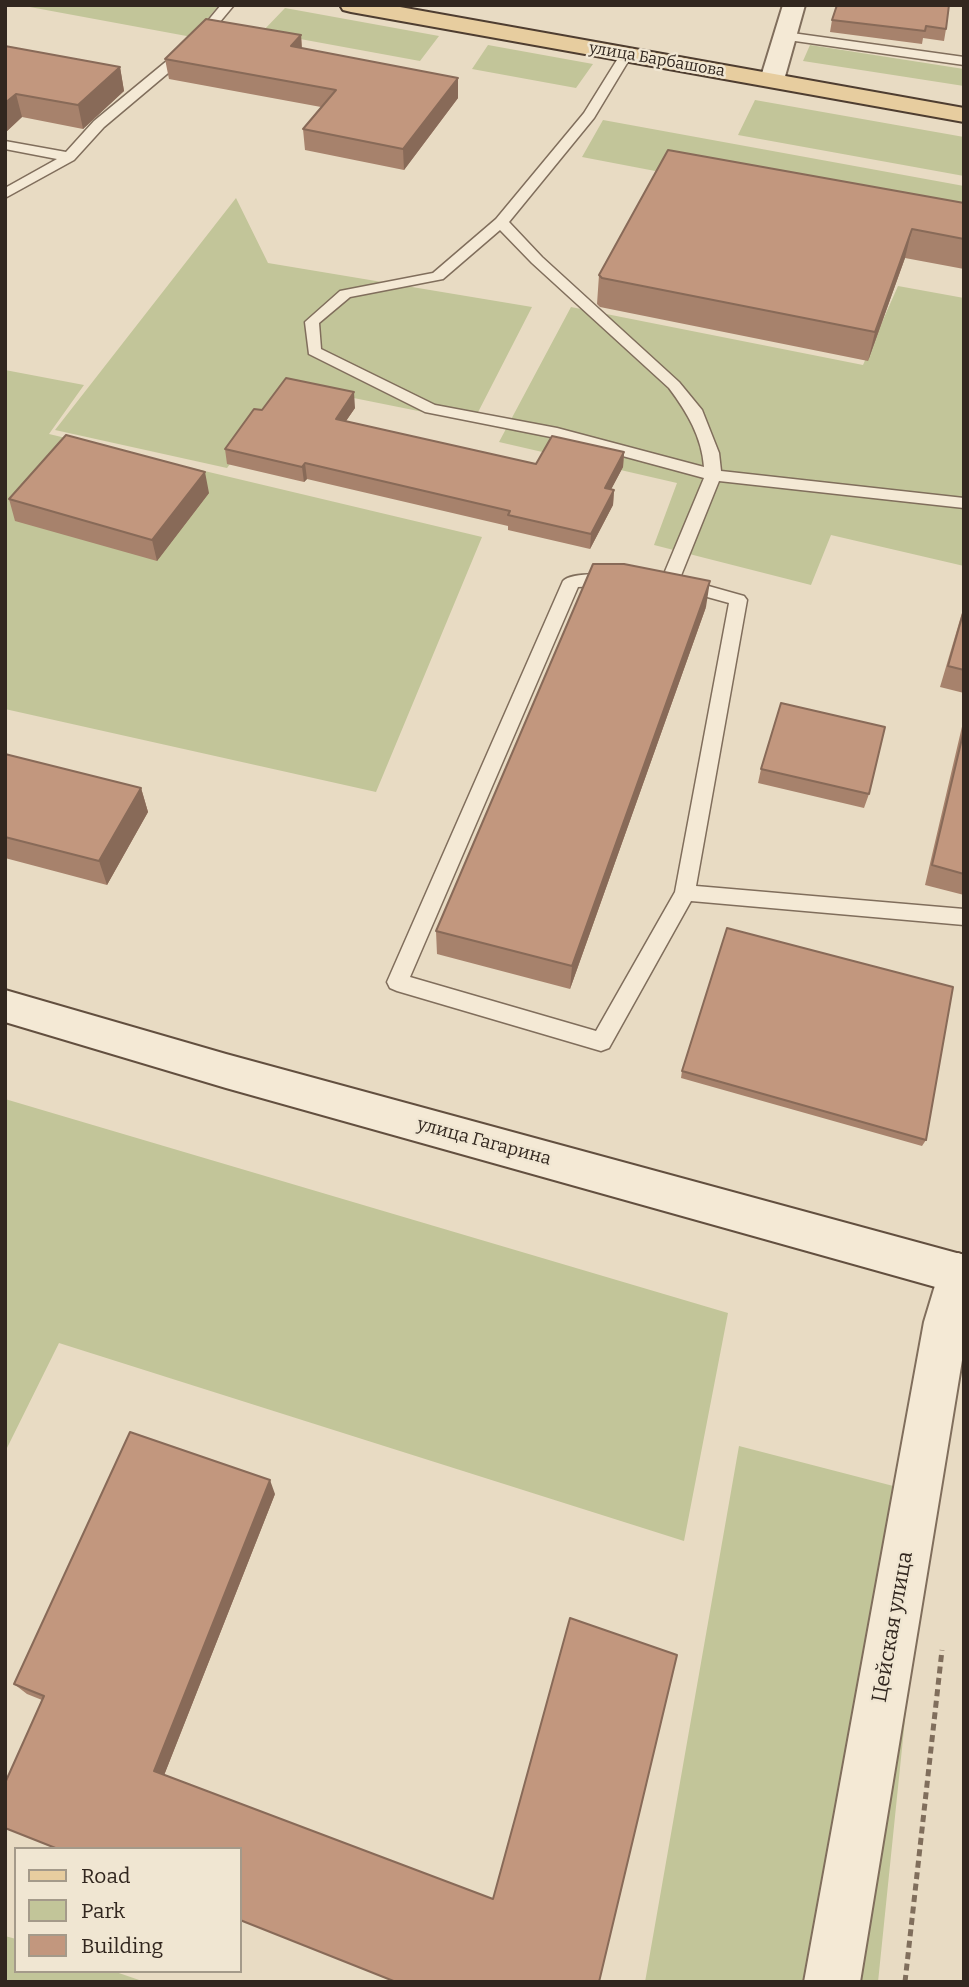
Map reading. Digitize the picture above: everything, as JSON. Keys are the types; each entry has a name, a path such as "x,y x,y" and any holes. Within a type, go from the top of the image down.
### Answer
{"main road":[{"name":"улица Барбашова","path":"354,6 964,115"}],"street":[{"path":"772,80 794,5"},
{"name":"улица Гагарина","path":"5,1006 226,1071 961,1274"},
{"name":"Цейская улица","path":"832,1982 946,1322 961,1274"}],"lane":[{"path":"5,194 69,157 99,124 195,44 228,5"},
{"path":"785,36 964,61"},
{"path":"626,55 589,115 501,222 438,276 345,294 312,322 314,351 431,409 557,433 713,475 964,503"},
{"path":"5,145 69,157"},
{"path":"501,222 537,260 674,385 694,410 711,453 713,475 664,581 738,600 684,893 601,1042 397,982 572,581 633,581"},
{"path":"684,893 964,917"}],"path":[{"path":"905,1982 944,1640"}],"green space":[{"path":"19,5 219,5 192,37"},
{"path":"285,8 439,36 420,61 262,32"},
{"path":"488,45 593,64 576,88 472,69"},
{"path":"810,45 964,69 964,86 803,61"},
{"path":"755,100 964,137 964,176 738,135"},
{"path":"603,120 964,186 964,230 582,157"},
{"path":"236,198 268,263 532,307 473,422 289,385 227,468 55,430"},
{"path":"898,286 964,298 964,566 831,535 811,585 654,545 677,483 499,442 571,307 863,365"},
{"path":"5,370 84,385 49,434 482,537 376,792 5,709"},
{"path":"5,1099 728,1313 684,1541 59,1343 5,1452"},
{"path":"739,1446 928,1495 878,1982 645,1982"},
{"path":"5,1936 14,1938 14,1973 119,1973 145,1982 5,1982"}],"building":[{"path":"837,5 949,5 946,29 926,26 925,31 832,20"},
{"path":"206,19 301,35 291,46 458,78 403,149 303,129 336,90 165,59"},
{"path":"5,46 120,67 78,105 16,94 5,103"},
{"path":"668,150 964,203 964,239 912,229 875,332 602,278 599,275"},
{"path":"286,378 354,392 336,419 536,464 552,436 624,452 605,488 614,490 591,534 508,515 510,511 305,463 302,467 225,449 254,409 262,410"},
{"path":"66,435 205,472 152,540 9,499"},
{"path":"593,564 624,564 710,581 572,966 436,931"},
{"path":"964,610 964,670 948,666"},
{"path":"781,703 885,727 869,794 761,769"},
{"path":"964,730 964,874 932,865"},
{"path":"5,754 141,788 99,861 5,837"},
{"path":"727,928 953,987 926,1140 682,1071"},
{"path":"130,1432 270,1480 154,1771 493,1899 570,1618 677,1655 599,1982 396,1982 242,1921 242,1847 53,1847 5,1828 5,1783 44,1696 14,1684"}]}
